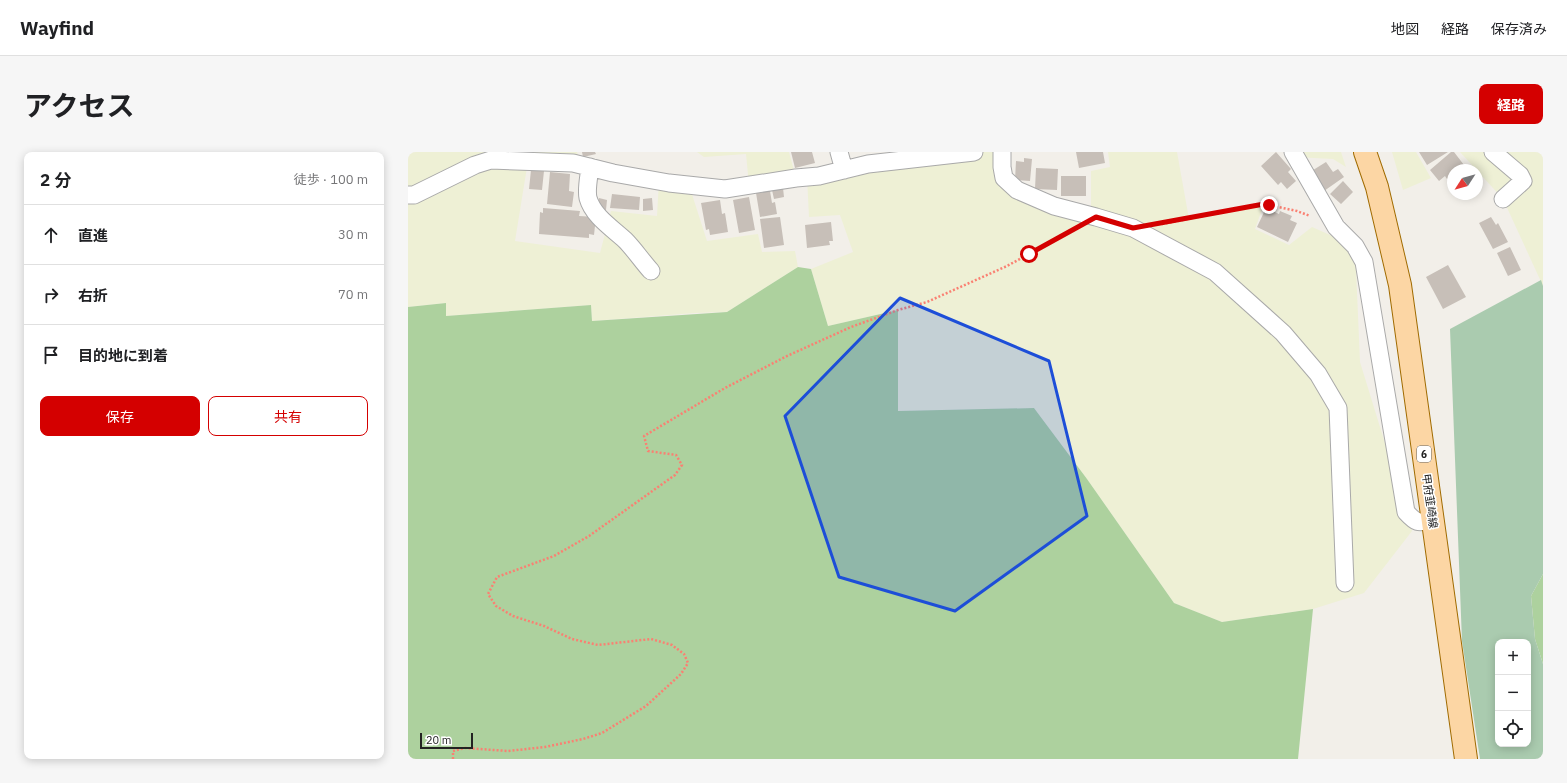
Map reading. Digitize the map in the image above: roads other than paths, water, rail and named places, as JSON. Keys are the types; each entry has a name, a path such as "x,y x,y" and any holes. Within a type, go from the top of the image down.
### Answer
{"main road":[{"name":"甲府韮崎線","path":"1365,152 1377,187 1400,285 1466,759"}],"street":[{"path":"839,152 844,170"},
{"path":"408,196 476,165 490,156 573,163 669,183 725,189 819,176 868,164 974,152"},
{"path":"1002,152 1004,178 1017,190 1054,206 1133,228 1215,272 1283,333 1318,374 1338,408 1345,583"},
{"path":"1293,152 1336,227 1355,246 1364,262 1406,512 1414,521 1419,523 1433,520"},
{"path":"1493,152 1520,175 1523,181 1503,199"},
{"path":"590,167 587,193 588,200 593,209 625,240 651,271"}]}
